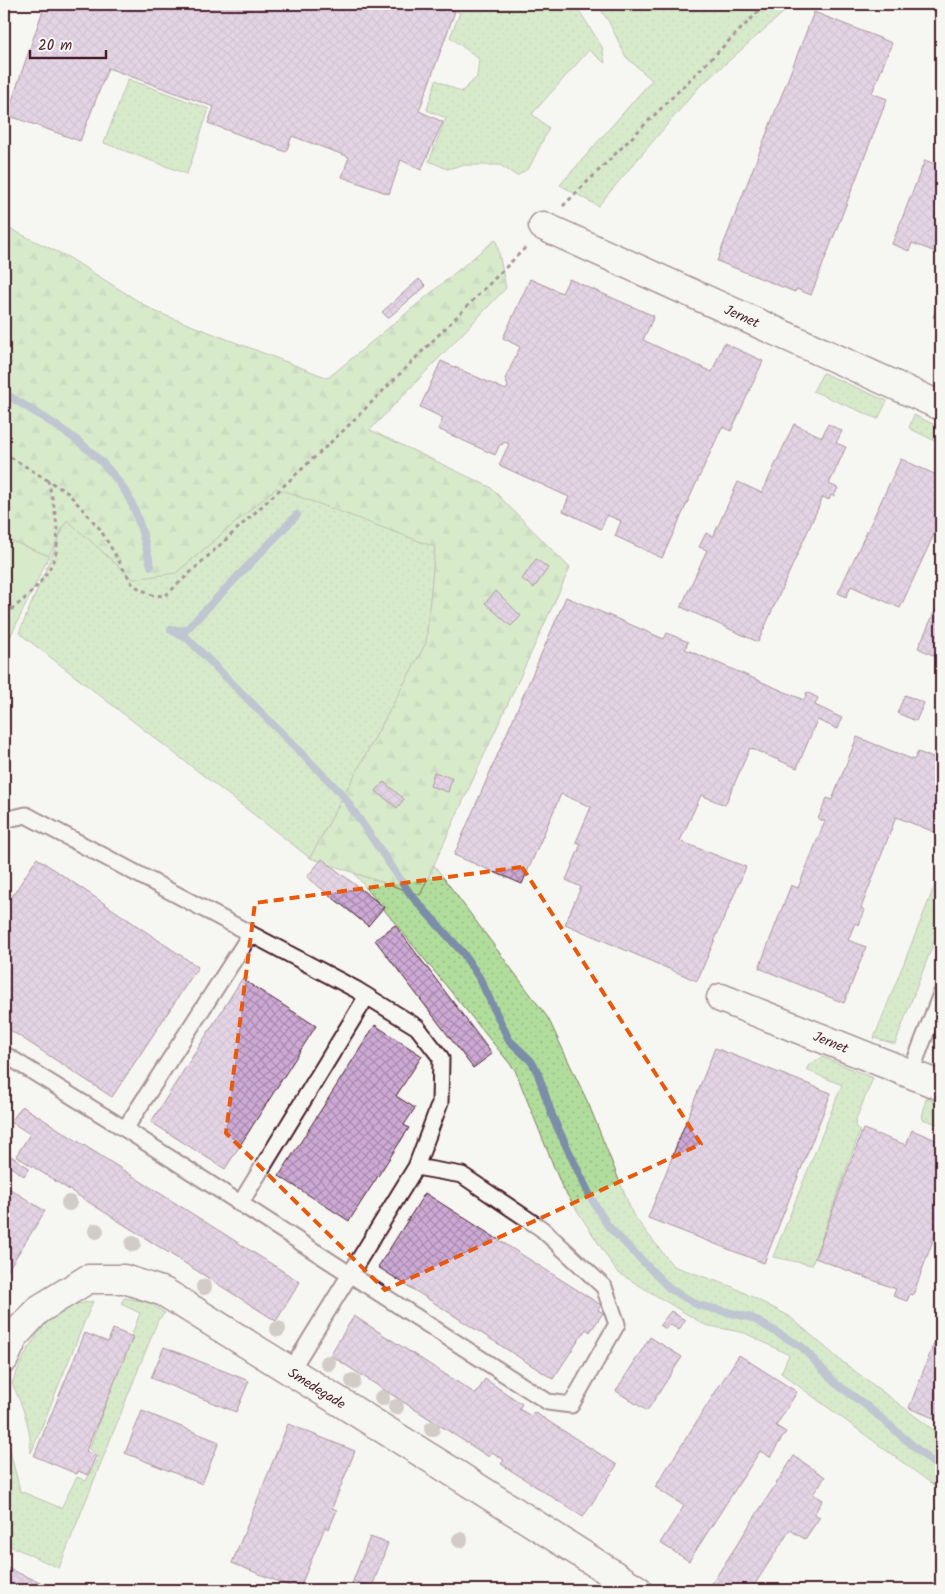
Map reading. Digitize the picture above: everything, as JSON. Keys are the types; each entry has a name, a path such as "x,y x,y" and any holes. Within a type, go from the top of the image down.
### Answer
{"street":[{"name":"Jernet","path":"543,226 941,406"},
{"name":"Jernet","path":"720,998 941,1086"},
{"name":"Smedegade","path":"4,1359 15,1335 38,1310 88,1279 124,1279 164,1292 638,1590"}],"lane":[{"path":"4,820 26,815 367,996 417,1027 441,1058 440,1103 416,1167 290,1372"},
{"path":"126,1129 250,935"},
{"path":"910,1074 941,994"},
{"path":"240,1204 367,996"},
{"path":"4,1054 126,1129 548,1402 572,1405 616,1324 604,1287 542,1229 462,1175 416,1167"}],"path":[{"path":"4,453 68,493 100,529 132,585 152,596 166,596 344,430 526,247 543,226 766,4"},
{"path":"4,614 17,606 43,580 57,548 56,518 48,480"}],"highlighted area":[{"path":"522,867 701,1144 385,1290 226,1133 255,903"}],"green space":[{"path":"441,4 575,4 602,47 605,63 589,50 532,114 549,128 529,168 517,176 500,165 462,165 447,169 429,161 446,118 427,110 436,80 461,92 477,77 479,59 450,37 460,13"},
{"path":"597,4 793,4 699,87 598,206 560,185 652,80 626,57 609,22"},
{"path":"128,79 209,109 187,174 104,143"},
{"path":"4,226 68,257 154,311 328,378 496,239 506,288 370,430 490,487 570,568 420,895 310,858 426,643 435,547 276,488 176,573 133,579 67,520 49,556 4,538"},
{"path":"823,373 887,401 878,419 813,391"},
{"path":"914,415 941,428 941,444 909,428"},
{"path":"276,487 435,547 426,643 310,858 19,633 67,519 176,573"},
{"path":"4,538 49,556 4,650"},
{"path":"434,865 548,1018 589,1105 633,1215 673,1266 733,1287 789,1316 840,1360 935,1431 941,1437 941,1488 939,1489 781,1373 789,1355 745,1333 705,1325 617,1272 562,1187 515,1070 354,873 420,895"},
{"path":"941,870 941,923 895,1044 874,1038"},
{"path":"823,1057 873,1078 856,1119 855,1126 860,1131 812,1265 773,1257 842,1085 806,1070 809,1065"},
{"path":"926,1098 941,1104 941,1125 922,1119"},
{"path":"124,1298 148,1302 165,1313 158,1320 59,1568 4,1543 4,1426 20,1491 61,1508 77,1477 86,1481 99,1456 89,1449 140,1313 121,1304"},
{"path":"93,1301 31,1453 30,1434 26,1417 12,1383 33,1340 48,1321 66,1307"}],"building":[{"path":"45,4 433,4 455,11 419,111 443,122 421,170 401,160 389,194 342,177 349,157 292,136 286,152 208,123 214,107 108,68 80,141 7,115"},
{"path":"814,12 892,43 872,93 887,99 811,295 796,289 795,292 717,261"},
{"path":"925,160 941,167 941,254 912,243 909,251 892,244"},
{"path":"419,279 426,286 388,318 382,312"},
{"path":"530,279 562,293 569,279 654,316 643,340 712,372 724,343 763,361 731,431 722,427 662,558 615,536 621,521 607,515 601,529 563,511 569,497 499,465 509,444 504,442 502,445 500,444 495,455 438,429 443,418 420,407 441,361 506,390 508,386 505,379 520,347 503,338"},
{"path":"941,297 941,320 933,317"},
{"path":"794,424 822,437 828,424 842,431 836,443 846,447 829,484 838,488 834,496 831,495 829,500 823,497 758,642 681,607 707,550 699,547 706,533 713,537 738,482 762,493"},
{"path":"901,459 941,477 941,519 900,608 851,586 846,597 838,593"},
{"path":"536,559 548,568 534,588 522,579"},
{"path":"496,591 521,616 511,626 485,603"},
{"path":"566,597 664,639 667,633 688,642 685,649 804,700 807,692 818,698 815,705 842,718 838,729 817,720 797,768 750,748 725,805 701,795 680,841 746,867 697,981 565,924 581,887 566,880 581,844 576,842 591,807 561,794 522,884 454,855"},
{"path":"941,598 941,659 918,648"},
{"path":"905,695 924,703 916,721 897,713"},
{"path":"857,737 914,760 918,752 941,761 941,822 937,833 896,817 861,908 865,910 859,925 855,923 848,940 866,947 844,1003 759,968 791,885 798,888 825,821 818,819 827,798 832,800"},
{"path":"434,772 452,778 448,792 430,786"},
{"path":"384,782 404,799 397,808 376,791"},
{"path":"37,858 198,967 112,1097 4,1026 4,909"},
{"path":"322,859 384,907 368,926 307,877"},
{"path":"395,925 492,1054 473,1068 375,940"},
{"path":"242,979 316,1026 225,1169 151,1122"},
{"path":"375,1025 422,1056 396,1096 415,1108 404,1125 409,1128 349,1221 279,1176"},
{"path":"715,1048 831,1093 764,1263 648,1218"},
{"path":"22,1106 300,1282 276,1321 16,1156 30,1134 11,1122"},
{"path":"863,1129 906,1145 912,1130 941,1142 941,1218 913,1295 910,1294 907,1301 893,1296 896,1289 815,1258"},
{"path":"11,1156 29,1168 24,1176 6,1164 4,1167 4,1161 7,1163"},
{"path":"4,1185 45,1211 4,1276"},
{"path":"425,1193 601,1305 598,1310 603,1313 590,1332 586,1329 553,1379 378,1267"},
{"path":"671,1311 685,1320 679,1330 669,1324 666,1329 660,1325"},
{"path":"354,1316 476,1394 485,1379 522,1404 519,1409 531,1416 534,1412 617,1465 583,1517 501,1464 504,1460 492,1452 489,1457 330,1355"},
{"path":"941,1325 941,1421 909,1408"},
{"path":"113,1329 133,1337 86,1451 96,1456 88,1475 78,1471 77,1474 34,1456 85,1333 108,1342"},
{"path":"650,1337 682,1357 647,1411 616,1391"},
{"path":"164,1347 249,1381 236,1412 151,1378"},
{"path":"739,1355 797,1392 776,1426 786,1432 770,1457 760,1451 689,1561 660,1543 684,1506 655,1487"},
{"path":"142,1411 219,1442 202,1484 125,1453"},
{"path":"288,1424 355,1451 332,1508 337,1510 329,1529 325,1527 299,1590 232,1563"},
{"path":"794,1456 825,1477 813,1494 823,1500 814,1514 820,1517 805,1539 790,1530 751,1590 712,1590 709,1588"},
{"path":"941,1499 941,1512 935,1509"},
{"path":"370,1537 388,1543 372,1587 353,1581"},
{"path":"4,1567 59,1590 4,1590"}],"waterway":[{"path":"4,393 42,416 79,442 112,473 125,491 135,511 151,566"},
{"path":"175,630 186,630 297,515"},
{"path":"171,630 188,639 342,794 411,895 463,953 480,979 509,1040 531,1061 537,1071 553,1118 591,1198 608,1226 670,1289 698,1305 752,1318 802,1347 835,1383 867,1406 939,1468"}]}
